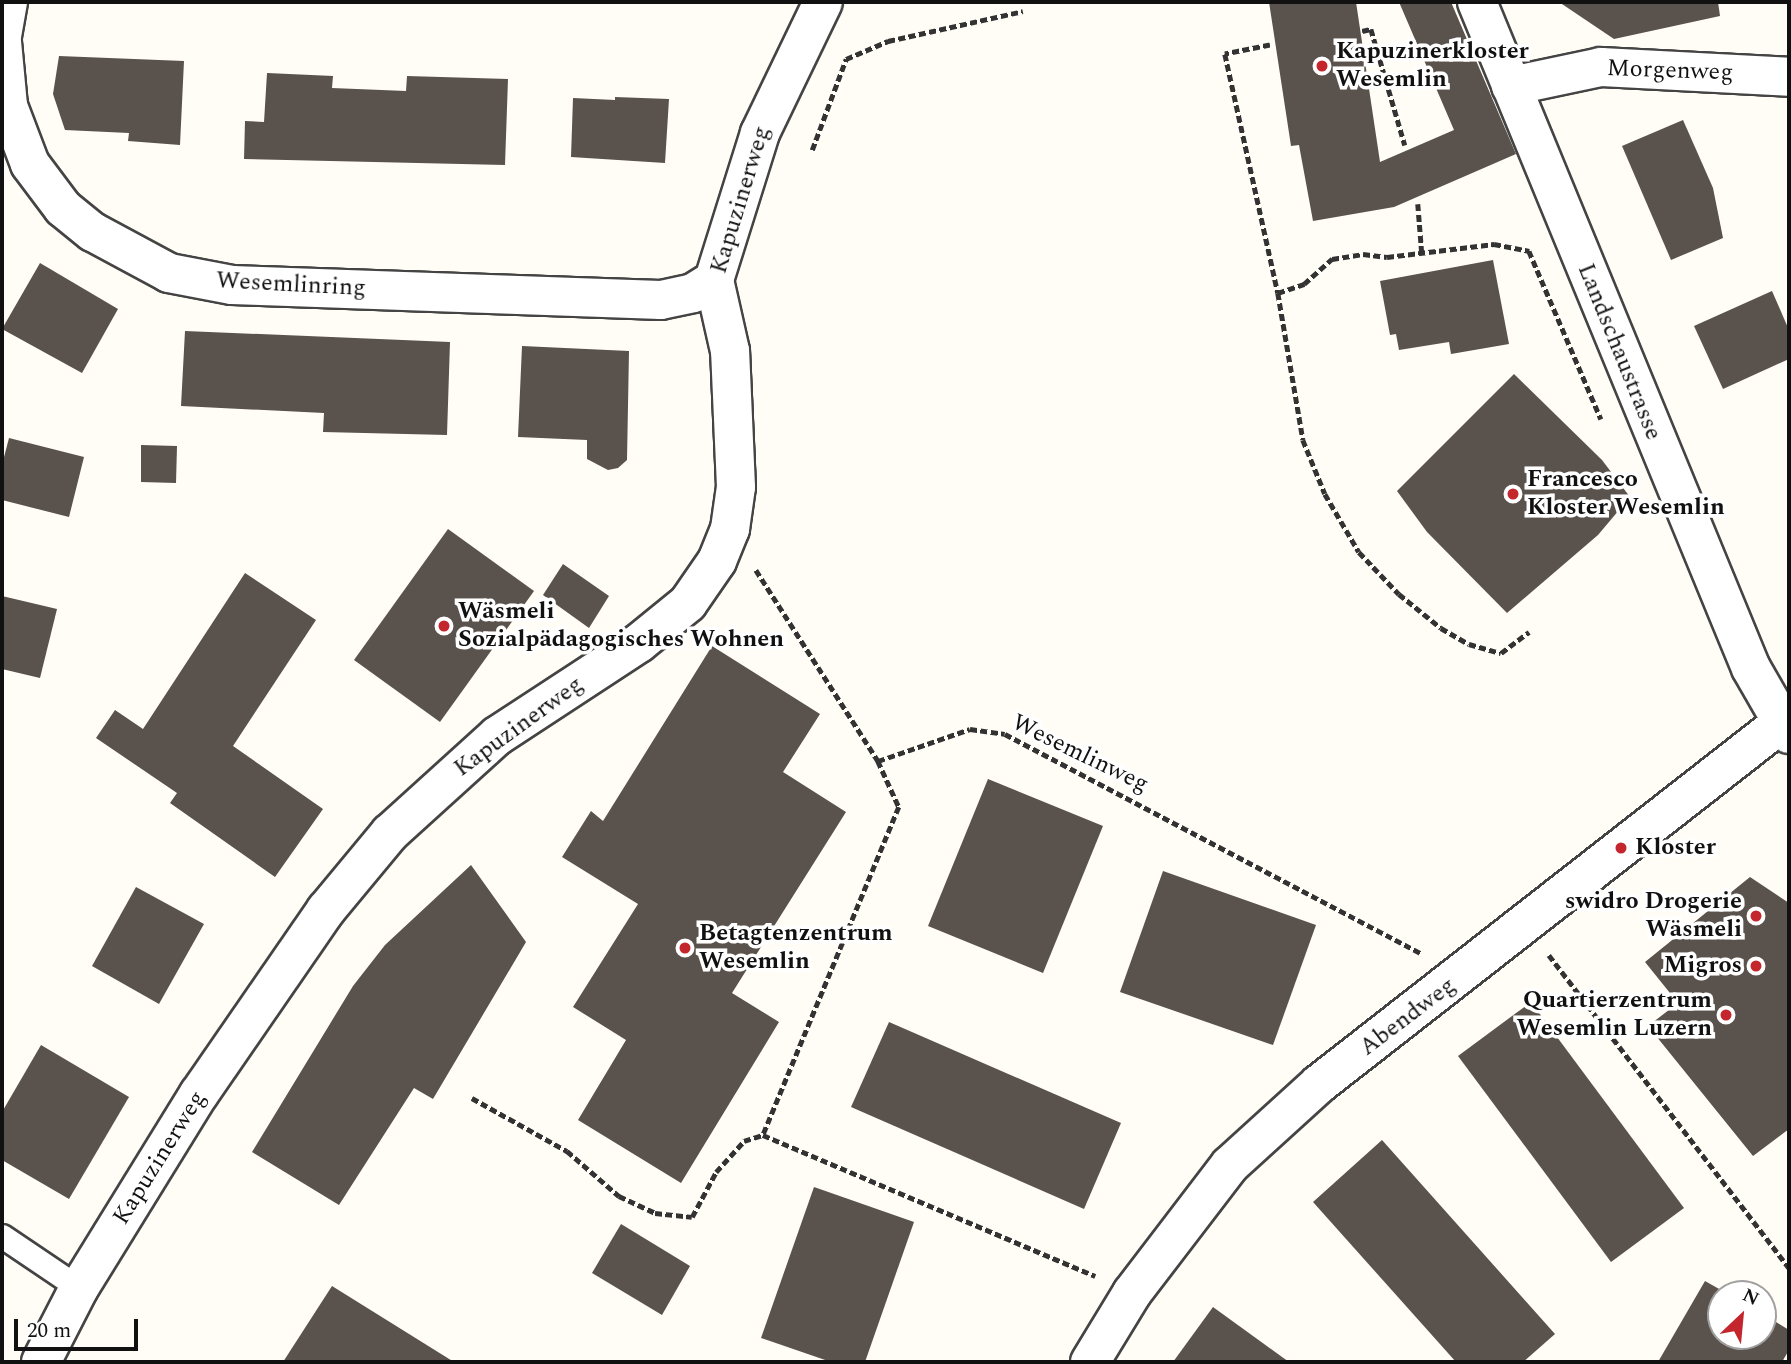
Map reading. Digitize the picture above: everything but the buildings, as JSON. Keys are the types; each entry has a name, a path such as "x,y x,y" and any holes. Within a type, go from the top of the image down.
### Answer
{"street":[{"path":"2,36 8,2"},
{"name":"Kapuzinerweg","path":"41,1362 79,1288 215,1071 326,910 390,833 497,736 639,643 688,603 717,561 730,529 736,487 730,351 714,280 761,133 790,62 823,2"},
{"name":"Landschaustrasse","path":"1477,2 1740,643 1787,725"},
{"name":"Wesemlinring","path":"2,42 8,106 30,164 63,208 93,232 169,273 232,285 660,300 694,293 714,280"},
{"name":"Morgenweg","path":"1511,86 1601,67 1789,77"},
{"name":"Abendweg","path":"1090,1362 1132,1293 1230,1165 1319,1084 1787,725"}],"lane":[{"path":"2,1236 79,1288"}],"path":[{"path":"812,150 846,59 888,41 1023,11"},
{"path":"1362,31 1371,29 1405,145"},
{"path":"1270,45 1225,54 1278,293 1303,440 1325,494 1359,552 1399,594 1469,644 1501,653 1529,632"},
{"path":"1418,204 1422,254"},
{"path":"1278,293 1304,284 1332,259 1363,254 1422,254 1494,244 1529,251 1606,430"},
{"path":"730,529 878,761 899,807 763,1135"},
{"name":"Wesemlinweg","path":"878,761 970,729 1005,733 1463,976"},
{"path":"1542,945 1789,1268"},
{"path":"472,1098 567,1151 619,1196 655,1213 692,1217 716,1172 744,1141 763,1135 1106,1282"}],"place":[{"name":"Kapuzinerkloster Wesemlin","path":"1322,66"},
{"name":"Francesco Kloster Wesemlin","path":"1513,494"},
{"name":"Wäsmeli Sozialpädagogisches Wohnen","path":"444,626"},
{"name":"Kloster","path":"1621,848"},
{"name":"swidro Drogerie Wäsmeli","path":"1756,916"},
{"name":"Betagtenzentrum Wesemlin","path":"685,948"},
{"name":"Migros","path":"1756,966"},
{"name":"Quartierzentrum Wesemlin Luzern","path":"1726,1015"}]}
